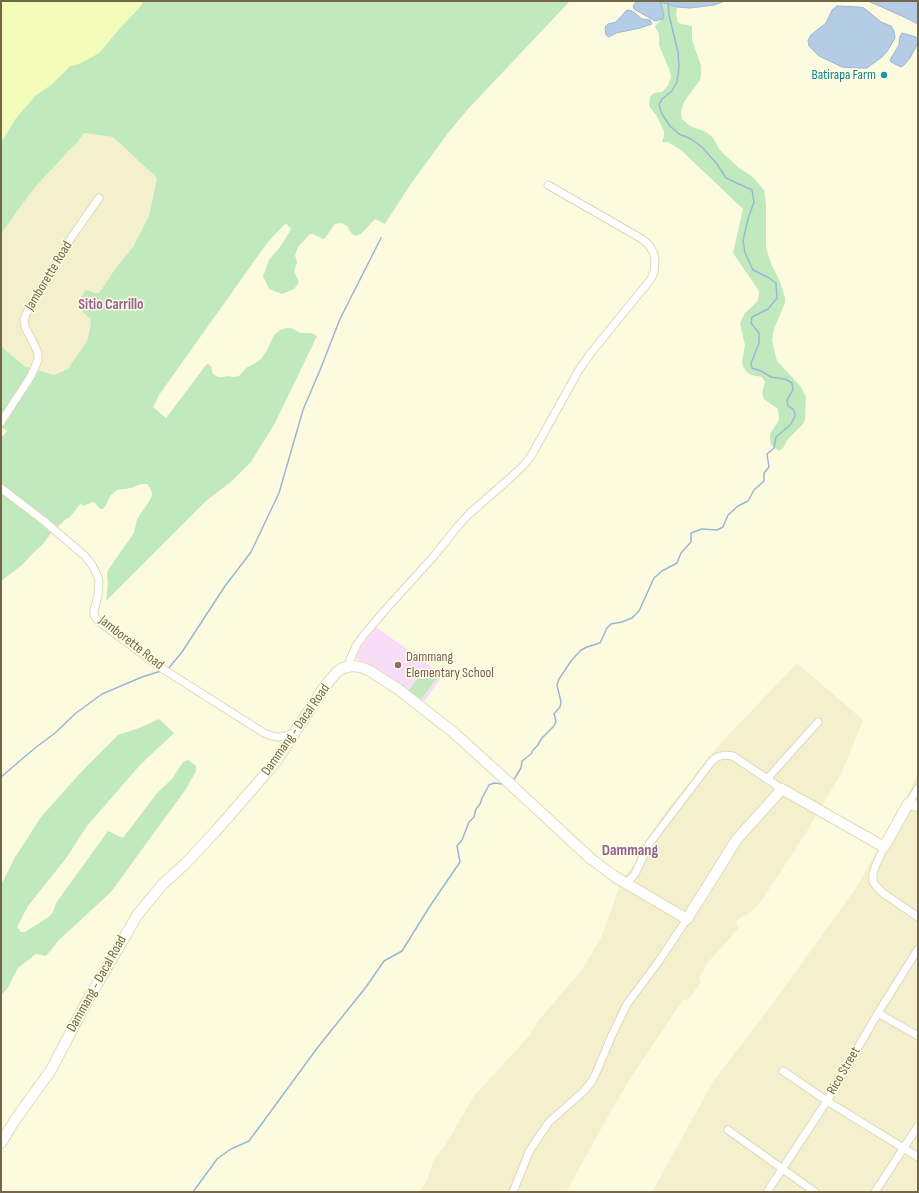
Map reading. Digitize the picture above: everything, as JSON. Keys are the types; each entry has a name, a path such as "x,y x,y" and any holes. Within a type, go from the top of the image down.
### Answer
{"street":[{"path":"346,667 356,646 363,636 434,556 458,526 469,514 523,466 531,456 579,370 590,354 651,279 654,272 655,258 653,252 649,245 642,239 548,185"},
{"name":"Jamborette Road","path":"1,422 31,376 38,360 38,354 35,346 25,327 24,321 26,314 68,243 99,198"},
{"name":"Jamborette Road","path":"1,488 32,511 84,556 92,565 99,580 98,595 94,611 94,615 98,621 170,674 264,733 272,736"},
{"path":"346,667 356,666 365,669 398,689 442,723 511,784 590,858 626,884 687,919"},
{"name":"Dammang - Dacal Road","path":"1,1143 50,1070 86,1003 138,914 164,884 215,832 275,763 332,677 346,667"},
{"path":"767,779 818,722"},
{"path":"272,736 286,736 295,732"},
{"path":"272,736 280,743 282,753"},
{"path":"626,884 635,874 653,839 680,801 714,759 724,755 734,756 782,789 884,847"},
{"path":"918,788 913,805 884,847 873,874 876,886 883,893 918,916"},
{"path":"513,1192 529,1152 549,1122 579,1096 592,1080 627,1004 659,961 687,919 737,839 782,789"},
{"name":"Rico Street","path":"767,1192 827,1101 878,1013 918,949"},
{"path":"878,1013 918,1036"},
{"path":"783,1071 827,1101 918,1157"},
{"path":"875,1192 918,1126"},
{"path":"728,1130 782,1170 815,1192"}],"shaded area":[{"path":"144,1 570,1 468,109 448,133 408,188 385,224 375,219 361,234 356,236 352,234 347,226 342,223 335,224 323,239 310,234 298,247 295,255 297,263 294,271 299,282 294,289 282,294 269,289 263,276 269,260 280,247 292,228 290,229 290,226 288,227 288,224 286,225 286,223 267,243 159,395 153,407 166,418 208,364 211,366 213,374 218,377 239,376 246,368 261,359 274,335 280,330 291,328 301,333 312,333 317,336 275,423 251,462 232,481 206,501 106,601 108,570 134,533 137,519 152,496 150,488 147,484 117,490 111,495 103,509 100,509 93,502 83,506 81,503 70,517 51,533 43,544 22,565 1,581 1,438 7,431 1,427 1,346 24,366 54,375 68,369 87,341 91,324 90,319 78,307 81,297 85,291 88,290 99,293 115,269 133,247 149,216 157,178 113,137 84,133 77,143 36,186 1,234 1,142 16,118 36,95 52,84 70,66 79,64 99,53"},
{"path":"659,3 677,7 676,14 678,22 692,26 692,40 701,66 700,80 684,102 681,113 682,119 690,126 710,135 714,139 719,149 739,168 753,177 764,190 766,204 766,248 785,298 785,303 774,329 772,340 773,345 777,361 801,387 806,397 805,419 803,424 788,439 783,448 779,451 771,445 770,439 770,434 779,420 778,409 764,399 762,393 765,382 762,377 751,375 747,372 743,367 742,362 745,345 740,323 745,313 757,302 759,296 759,291 733,253 743,209 682,151 668,142 662,142 664,131 656,115 649,106 650,97 654,93 662,92 668,85 671,77 659,45 659,34 655,26 663,19 664,16 662,7"},
{"path":"84,133 113,137 157,178 149,216 133,247 109,277 99,293 88,290 82,294 79,300 79,308 89,317 91,323 87,341 68,369 54,375 24,366 1,346 1,234 36,186 77,143"},
{"name":"Dammang Elementary School","path":"376,627 443,675 421,706 354,656"},
{"path":"797,663 863,720 842,772 804,836 764,897 754,910 737,920 736,923 739,928 709,961 699,978 701,982 689,999 683,1000 631,1077 566,1192 419,1192 427,1180 434,1159 444,1147 474,1096 530,1035 538,1021 581,971 601,938 624,877 635,864 647,840 666,811 719,745"},
{"path":"424,670 436,679 420,701 408,691"},
{"path":"159,719 174,733 140,765 87,826 67,857 28,906 17,927 21,932 25,932 50,916 56,903 108,831 123,838 157,793 172,779 183,762 188,760 196,766 196,771 186,789 111,892 59,940 46,956 36,954 18,968 7,989 1,995 1,885 14,859 41,817 83,770 118,735 142,727"},
{"path":"918,772 918,1192 652,1192 714,1080 768,1010 856,888 907,797"}],"sand":[{"path":"1,1 144,1 99,53 79,64 70,66 52,84 36,95 16,118 1,142"}],"water":[{"path":"637,1 725,1 714,5 690,8 660,3 664,16 663,19 655,21 634,9 633,6"},
{"path":"868,1 918,1 918,24 902,16"},
{"path":"837,6 864,8 881,22 891,26 894,31 895,38 888,50 882,57 867,68 842,67 819,56 809,46 808,40 811,35 826,23 832,10"},
{"path":"628,10 632,11 642,19 650,20 652,24 616,33 609,37 606,35 605,27 608,24 616,22"},
{"path":"902,33 916,37 918,39 918,43 910,58 901,67 890,60 899,45 900,36"}],"waterway":[{"path":"513,781 521,768 522,761 531,754 542,738 554,726 556,721 554,714 560,707 561,702 557,685 559,679 571,661 581,650 600,643 607,628 611,624 632,618 639,611 654,578 662,571 677,563 681,553 691,542 691,533 702,529 717,530 723,527 728,515 738,506 748,501 754,490 764,481 764,473 769,467 767,454 774,448 776,437 791,424 795,416 794,410 788,406 787,400 793,390 792,383 785,379 771,377 752,368 751,363 759,343 759,333 751,323 752,317 768,309 777,298 776,283 753,270 745,253 743,241 754,202 752,190 726,178 717,164 702,147 691,139 679,134 670,126 662,114 659,105 662,99 672,91 677,82 679,67 678,52 669,15 668,1"},
{"path":"168,669 182,652 225,586 251,552 279,493 303,410 340,319 381,238"},
{"path":"1,777 55,733 76,713 102,694 142,677 161,671"},
{"path":"193,1192 217,1159 231,1149 249,1141 384,961 402,951 460,862 457,846 462,840 469,822 474,817 476,809 489,785 494,783 503,784"}],"place":[{"name":"Batirapa Farm","path":"884,75"},
{"name":"Dammang Elementary School","path":"398,665"}],"district":[{"name":"Sitio Carrillo","path":"111,305"},
{"name":"Dammang","path":"630,851"}]}
